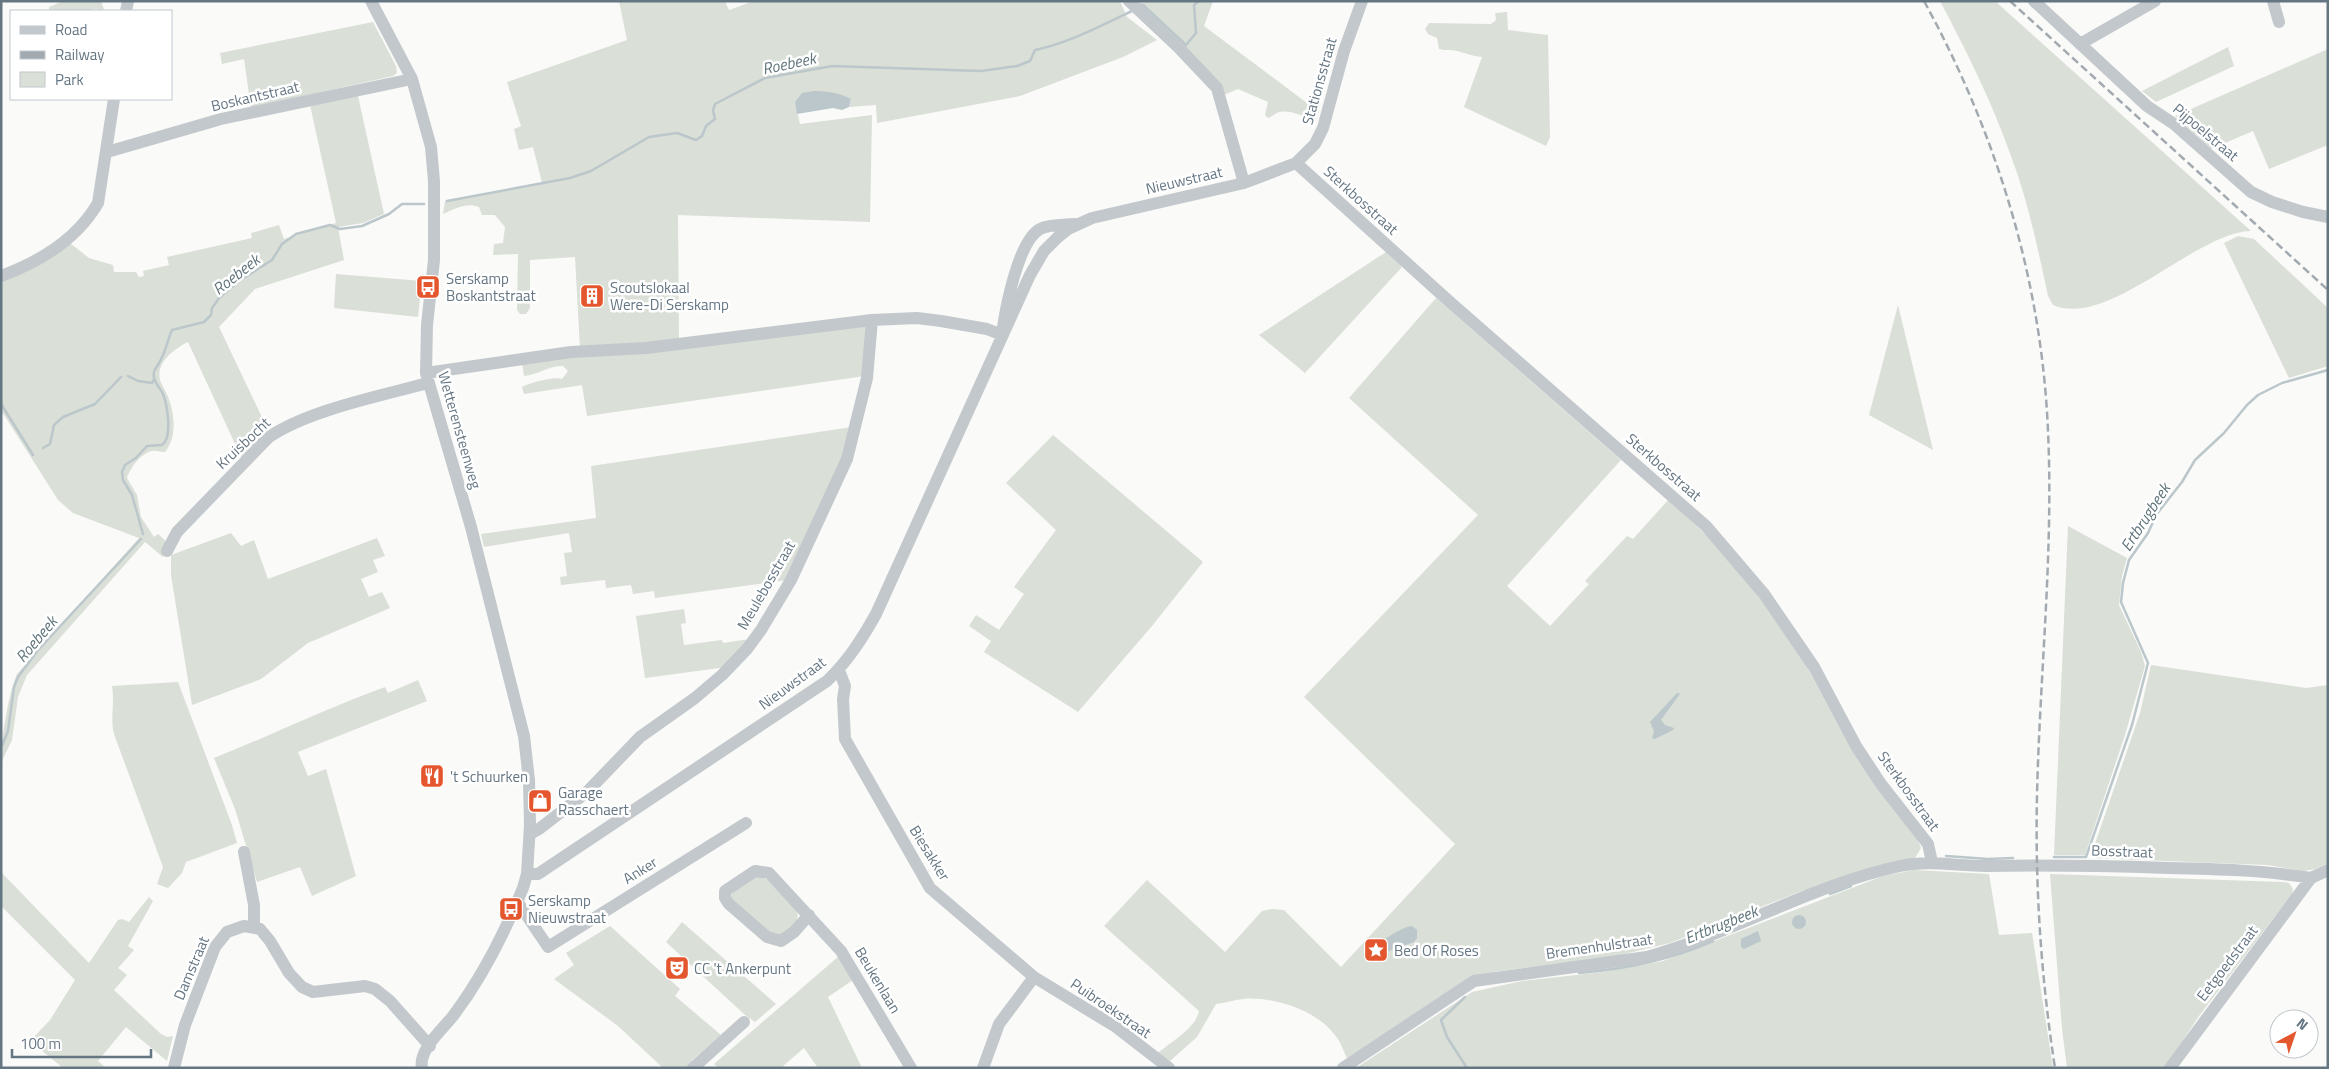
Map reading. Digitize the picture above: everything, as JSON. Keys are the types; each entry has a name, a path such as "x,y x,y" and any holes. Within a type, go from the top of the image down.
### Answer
{"street":[{"name":"Wetterensteenweg","path":"371,1 412,79 431,147 434,181 434,260 427,326 427,378 471,527 524,736 529,780 530,834 526,874"},
{"path":"1129,1 1187,56 1216,88 1244,183"},
{"name":"Stationsstraat","path":"1296,163 1316,144 1323,128 1344,51 1362,1"},
{"name":"Pijpoelstraat","path":"2034,1 2147,106 2174,124 2251,192 2272,202 2303,212 2328,217"},
{"path":"2080,44 2155,1"},
{"path":"2273,1 2279,22"},
{"name":"Boskantstraat","path":"107,152 221,119 412,79"},
{"path":"1,276 50,252 78,230 92,214 98,203 114,100"},
{"name":"Nieuwstraat","path":"526,874 538,874 827,681 839,670 862,640 876,614 1002,335 1044,250 1068,229 1092,218 1244,183 1296,163"},
{"name":"Sterkbosstraat","path":"1296,163 1450,303 1712,533 1764,594 1814,666 1856,746 1881,784 1928,844 1932,862"},
{"name":"Nieuwstraat","path":"1002,335 1005,314 1020,257 1035,232 1043,227 1078,224"},
{"name":"Kruisbocht","path":"167,551 177,532 269,437 284,427 427,378 571,352 646,348 872,320 917,318 987,329 1002,335"},
{"name":"Meulebosstraat","path":"530,834 587,792 640,737 695,698 722,675 747,649 761,630 791,580 847,459 867,378 872,320"},
{"name":"Biesakker","path":"839,670 844,686 845,740 926,882 939,898 1034,977"},
{"name":"Anker","path":"517,901 548,947 746,823"},
{"path":"244,852 254,904 254,927 260,929 270,941 289,973 302,987 313,992 364,986 376,989 390,1001 430,1046"},
{"name":"Bosstraat","path":"1932,862 1974,866 2052,865 2271,871 2311,878"},
{"name":"Bremenhulstraat","path":"1343,1068 1474,981 1647,957 1674,950 1773,908 1863,876 1898,866 1932,862"},
{"path":"2311,878 2328,870"},
{"name":"Beukenlaan","path":"809,916 794,932 782,941 767,937 730,904 725,898 725,891 755,871 769,873 809,916 841,951 854,968 911,1068"},
{"path":"422,1068 423,1058 430,1046 458,1009 475,982 517,901 526,874"},
{"name":"Eetgoedstraat","path":"2170,1068 2311,878"},
{"name":"Damstraat","path":"174,1068 185,1025 220,939 231,929 244,926 254,927"},
{"path":"983,1068 1002,1018 1034,977"},
{"name":"Puibroekstraat","path":"1034,977 1116,1027 1169,1068"},
{"path":"693,1068 744,1022"}],"green space":[{"path":"63,1 101,1 104,10 49,10 49,7"},
{"path":"619,1 725,1 729,10 754,1 1120,1 1127,17 1157,40 1123,57 1020,96 877,123 876,105 849,107 851,99 795,102 800,124 872,115 870,222 678,215 679,341 580,349 575,257 530,260 530,308 526,314 520,314 517,310 518,254 493,255 494,244 503,243 505,227 495,215 482,215 479,207 470,205 443,214 445,201 542,183 533,147 519,150 514,129 521,126 507,82 627,40"},
{"path":"1133,1 1213,1 1204,26 1319,112 1315,121 1295,113 1284,112 1279,112 1268,118 1265,115 1268,102 1238,89 1224,95"},
{"path":"1940,1 1995,1 2251,231 2229,235 2204,246 2152,277 2100,304 2075,309 2053,305 2048,296 2023,190 2004,136 1960,39"},
{"path":"1507,12 1508,30 1548,35 1550,137 1546,146 1464,107 1482,57 1455,50 1439,49 1437,38 1428,34 1425,29 1429,23 1491,24 1496,20 1495,13"},
{"path":"373,22 396,66 397,73 393,76 251,108 244,59 222,64 220,53"},
{"path":"2228,47 2234,66 2156,102 2142,91"},
{"path":"2328,49 2328,145 2269,169 2253,131 2211,149 2175,116"},
{"path":"358,96 384,214 363,223 338,227 344,260 255,289 219,327 269,432 242,459 188,342 177,348 167,357 159,373 172,411 174,426 172,440 165,452 152,451 140,458 133,466 127,478 137,495 141,517 154,537 158,534 168,543 163,557 145,542 27,675 18,697 12,740 1,763 6,718 17,674 139,538 73,513 58,500 1,410 1,280 70,243 89,258 113,265 114,272 136,272 139,277 144,276 143,271 169,265 167,257 252,238 251,233 279,225 284,239 336,223 310,105"},
{"path":"2238,236 2254,239 2328,308 2328,366 2289,378 2224,243"},
{"path":"1386,252 1402,267 1305,373 1259,335"},
{"path":"336,274 422,281 418,317 334,308"},
{"path":"1436,298 1621,460 1507,586 1550,626 1589,584 1585,581 1627,536 1633,539 1669,499 1708,537 1753,589 1802,658 1849,745 1918,840 1921,848 1915,858 1799,892 1670,943 1612,957 1493,972 1347,1058 1336,1036 1316,1018 1293,1006 1280,1002 1240,999 1216,1004 1197,1037 1170,1061 1158,1053 1188,1029 1199,1011 1104,926 1147,880 1225,952 1262,911 1272,909 1284,910 1341,967 1455,844 1304,697 1478,515 1349,398"},
{"path":"1898,305 1933,450 1869,415"},
{"path":"867,323 865,376 587,416 582,385 524,394 522,387 542,380 562,379 568,371 563,366 558,366 524,376 522,363"},
{"path":"852,427 843,462 788,580 655,598 654,591 633,594 631,585 606,588 605,580 561,585 560,577 567,576 564,553 572,552 569,533 484,547 481,534 596,518 591,466"},
{"path":"1053,435 1203,562 1152,626 1078,712 984,652 991,641 969,626 976,615 999,630 1024,594 1014,587 1056,530 1006,483"},
{"path":"2068,526 2127,558 2122,576 2119,605 2141,652 2145,666 2125,735 2085,855 2054,855"},
{"path":"231,533 241,546 254,540 268,579 377,538 385,556 373,560 378,572 361,579 369,597 382,592 390,608 308,643 261,679 192,705 171,575 171,555"},
{"path":"684,609 686,623 681,624 684,645 722,640 723,643 750,639 727,667 645,678 636,616"},
{"path":"2151,665 2306,688 2328,685 2328,863 2315,869 2304,871 2267,865 2090,858 2140,713"},
{"path":"418,680 427,701 298,752 308,776 326,769 356,876 312,896 300,867 257,882 235,809 214,758 363,695 385,687 388,693"},
{"path":"178,682 237,843 186,862 182,873 168,888 157,884 163,867 114,734 112,686"},
{"path":"1914,870 1989,874 1999,935 2032,933 2053,1068 1356,1068 1472,992 1522,981 1603,972 1663,961 1883,876"},
{"path":"1,872 89,963 118,920 122,919 129,922 149,897 153,901 128,946 134,950 118,968 127,975 114,990 161,1034 167,1037 173,1036 167,1061 126,1027 98,1061 106,1068 63,1068 30,1041 50,1020 75,980 1,906"},
{"path":"2050,874 2282,882 2289,883 2293,889 2292,894 2199,1016 2165,1068 2067,1068 2062,1029"},
{"path":"759,876 766,879 797,911 798,916 795,924 777,937 742,913 731,897 732,892 745,882"},
{"path":"682,922 776,1004 755,1022 745,1015 666,942"},
{"path":"610,926 680,989 675,996 721,1035 691,1061 688,1068 663,1068 618,1026 554,979 574,965 566,953"},
{"path":"839,956 853,980 828,997 862,1068 818,1068 804,1048 783,1066 785,1068 718,1068 714,1064"}],"shaded area":[{"path":"824,91 847,97 851,99 849,107 842,110 833,108 797,114 795,102 802,93"},
{"path":"1677,693 1680,694 1661,720 1665,725 1674,728 1673,730 1655,739 1652,738 1654,731 1650,722"},
{"path":"1796,915 1802,915 1806,922 1802,929 1796,929 1792,925 1792,919"},
{"path":"1412,926 1417,930 1417,938 1414,942 1386,952 1372,952 1390,936"},
{"path":"1758,931 1761,941 1744,949 1741,947 1741,939"}],"waterway":[{"name":"Roebeek","path":"1140,5 1143,5 1186,45 1196,33 1194,5 1199,1"},
{"name":"Roebeek","path":"447,201 570,178 591,171 649,137 677,133 696,140 702,136 706,126 715,119 713,110 715,104 765,78 832,66 981,71 1017,66 1030,61 1035,50 1072,39 1132,11"},
{"name":"Roebeek","path":"143,534 132,495 123,480 122,472 125,465 136,458 147,446 162,445 165,441 168,428 166,405 154,376 172,330 204,322 211,315 212,308 219,298 239,281 272,260 282,244 296,234 330,225 340,229 362,226 389,214 402,204 424,204"},
{"name":"Ertbrugbeek","path":"2054,857 2086,857 2132,725 2148,663 2121,602 2123,583 2129,560 2148,533 2156,515 2182,482 2195,460 2224,433 2247,405 2258,395 2282,383 2328,370"},
{"path":"128,376 138,381 152,383 154,379"},
{"path":"43,448 50,444 54,425 63,417 95,404 121,377"},
{"path":"1,404 33,455"},
{"name":"Roebeek","path":"1,748 8,731 14,687 18,677 38,650 141,539"},
{"path":"1946,856 1988,859 2013,858"},
{"name":"Ertbrugbeek","path":"1830,894 1851,886"},
{"name":"Ertbrugbeek","path":"1579,973 1647,963 1697,948 1713,941"},
{"path":"1465,997 1441,1020 1447,1037 1467,1068"}],"railway":[{"path":"1924,1 1949,49 1991,148 2022,252 2034,305 2042,358 2047,412 2049,508 2037,795 2037,864 2040,932 2055,1068"},
{"path":"2010,1 2328,290"}],"place":[{"name":"Serskamp Boskantstraat","path":"428,287"},
{"name":"Scoutslokaal Were-Di Serskamp","path":"592,296"},
{"name":"'t Schuurken","path":"432,776"},
{"name":"Garage Rasschaert","path":"540,801"},
{"name":"Serskamp Nieuwstraat","path":"511,909"},
{"name":"Bed Of Roses","path":"1376,950"},
{"name":"CC 't Ankerpunt","path":"677,968"}]}
